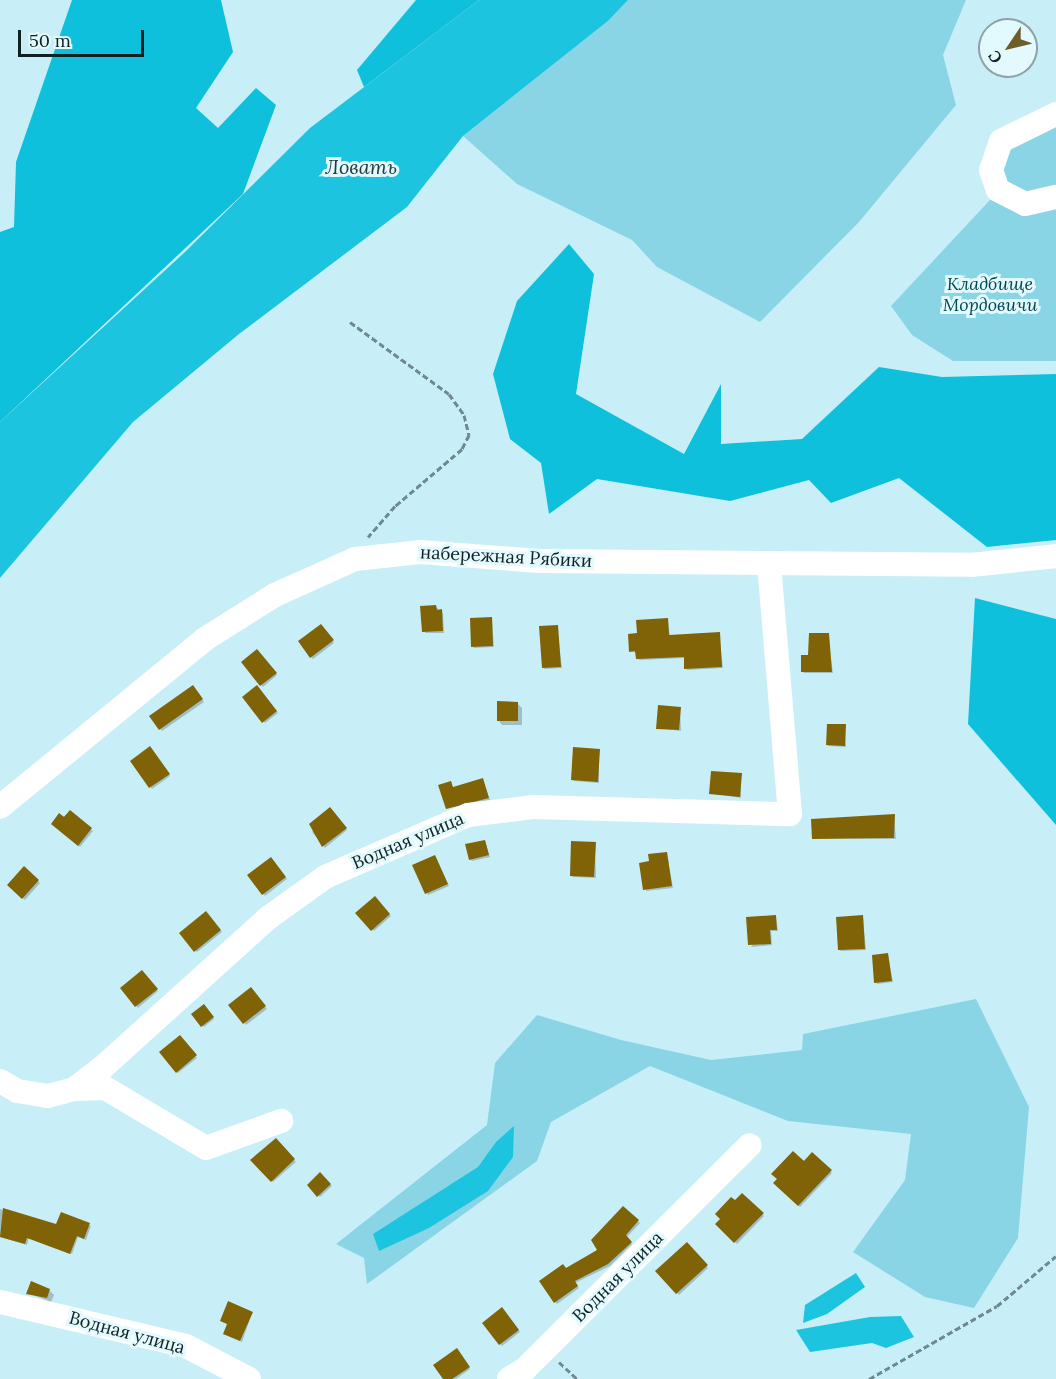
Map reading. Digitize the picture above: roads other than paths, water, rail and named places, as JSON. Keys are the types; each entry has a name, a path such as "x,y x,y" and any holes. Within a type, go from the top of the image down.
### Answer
{"street":[{"path":"1056,114 1001,141 991,170 999,190 1025,204 1056,197"},
{"name":"набережная Рябики","path":"0,807 205,639 275,595 355,559 420,552 540,561 971,565 1056,556"},
{"name":"Водная улица","path":"0,1081 17,1090 48,1096 74,1089 102,1068 268,918 325,877 468,815 532,807 790,814 769,563"},
{"path":"74,1089 105,1088 206,1148 281,1121"},
{"name":"Водная улица","path":"509,1379 525,1369 750,1145"},
{"name":"Водная улица","path":"0,1302 186,1346 249,1379"}],"water":[{"name":"Ловать","path":"479,0 628,0 608,21 463,136 407,207 239,334 133,422 0,578 0,422 185,252 310,128"},
{"path":"514,1126 513,1157 488,1191 429,1228 379,1251 373,1234 478,1167 496,1142"},
{"path":"856,1273 865,1287 827,1314 803,1323 805,1305"},
{"path":"901,1316 914,1337 886,1348 872,1343 810,1352 796,1330 870,1317"}],"park label":[{"name":"Кладбище Мордовичи","path":"990,295"}]}
